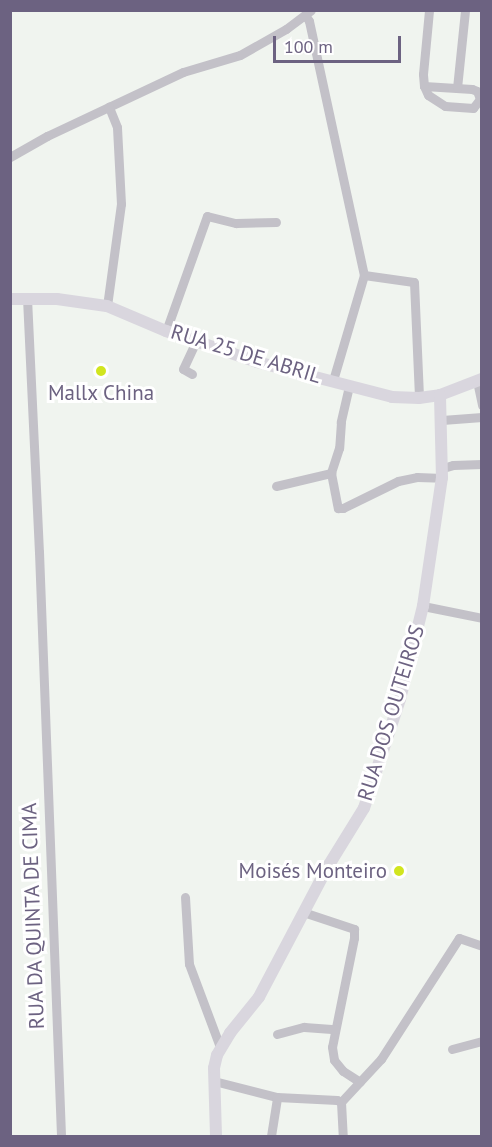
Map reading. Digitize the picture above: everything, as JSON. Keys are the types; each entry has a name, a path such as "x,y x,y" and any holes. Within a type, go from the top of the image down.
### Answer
{"street":[{"path":"424,86 477,91 480,99 477,106 469,108 440,105 432,100 424,86 429,10"},
{"path":"457,88 465,10"},
{"path":"10,157 47,136 183,72 240,55 286,29 308,13 364,275 333,380"},
{"path":"107,306 121,204 117,127 109,107"},
{"path":"166,331 207,216 236,223 276,222"},
{"path":"364,275 414,282 419,398"},
{"name":"RUA 25 DE ABRIL","path":"16,297 57,298 107,306 166,331 257,362 392,397 419,398 440,395 479,380"},
{"name":"RUA DA QUINTA DE CIMA","path":"16,297 39,552 61,1137"},
{"path":"192,374 183,369 196,341"},
{"path":"479,380 482,405"},
{"path":"350,386 341,422 339,448 331,473 338,508 343,508 398,481 442,473 453,465 482,464"},
{"name":"RUA DOS OUTEIROS","path":"216,1137 214,1081 215,1060 220,1047 259,997 303,912 368,798 402,690 423,606 442,473 440,395"},
{"path":"442,420 482,417"},
{"path":"276,486 331,473"},
{"path":"423,606 482,618"},
{"path":"185,897 189,964 220,1047"},
{"path":"303,912 351,927 354,932 332,1047 334,1060 343,1071 360,1082"},
{"path":"343,1137 341,1102 381,1059 459,938 482,946"},
{"path":"277,1034 304,1027 335,1029"},
{"path":"452,1049 482,1041"},
{"path":"214,1081 276,1097 341,1102"},
{"path":"271,1137 276,1097"}],"place":[{"name":"Mallx China","path":"101,371"},
{"name":"Moisés Monteiro","path":"399,871"}]}
